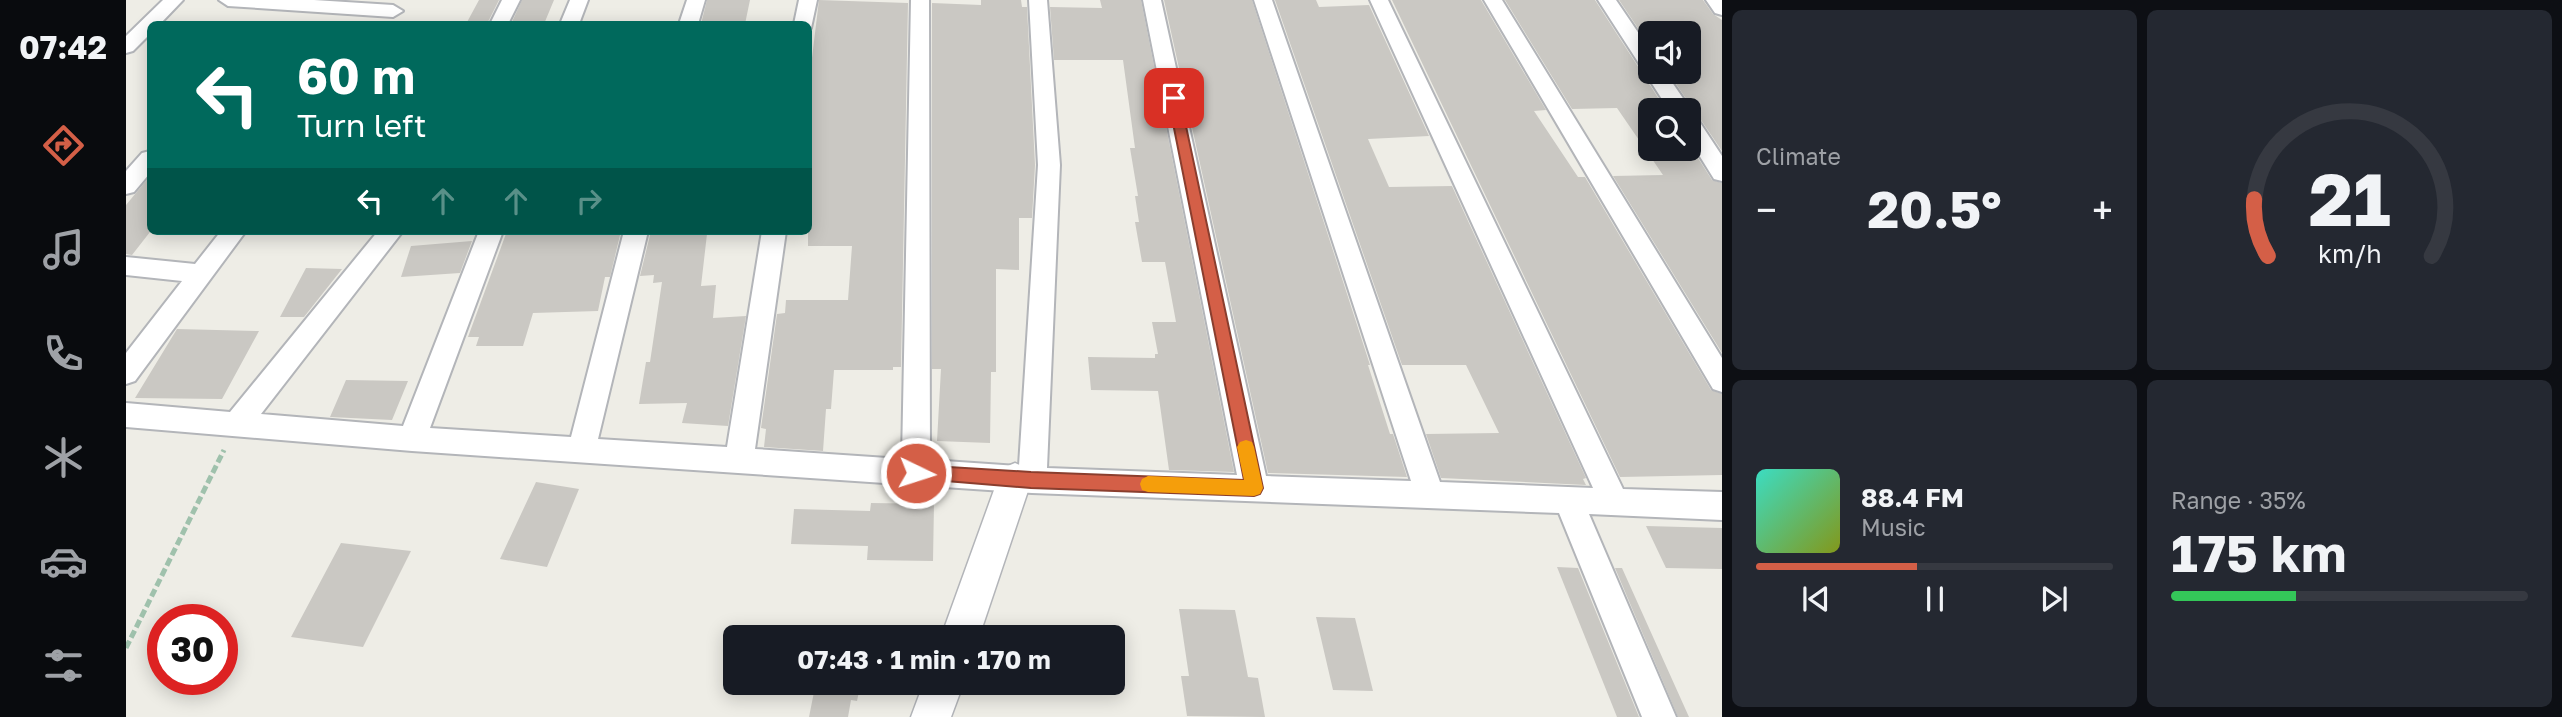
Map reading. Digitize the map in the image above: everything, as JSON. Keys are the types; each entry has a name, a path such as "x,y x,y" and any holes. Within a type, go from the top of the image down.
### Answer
{"street":[{"path":"153,21 174,0"},
{"path":"228,0 393,12"},
{"path":"500,21 511,0"},
{"path":"571,21 579,0"},
{"path":"690,21 696,0"},
{"path":"804,21 808,0"},
{"path":"916,473 920,0"},
{"path":"965,625 1023,480 1049,165 1038,0"},
{"path":"1152,0 1254,488"},
{"path":"1263,0 1430,496"},
{"path":"1379,0 1614,502"},
{"path":"1493,0 1722,381"},
{"path":"1606,0 1638,47"},
{"path":"1714,0 1722,9"},
{"path":"276,21 291,4"},
{"path":"126,47 147,26"},
{"path":"1701,141 1722,173"},
{"path":"126,186 147,162"},
{"path":"126,373 231,235"},
{"path":"237,424 388,235"},
{"path":"412,439 489,235"},
{"path":"581,450 635,235"},
{"path":"740,461 773,235"},
{"path":"126,266 203,274"},
{"path":"126,415 412,439 1023,480 1722,506"},
{"path":"1569,501 1659,717"},
{"path":"931,717 939,695"}],"path":[{"path":"126,648 237,424"}],"building":[{"path":"479,0 499,0 488,21 468,21"},
{"path":"522,0 554,0 545,21 512,21"},
{"path":"707,0 750,0 746,21 702,21"},
{"path":"819,0 908,3 901,367 893,367 893,370 834,370 831,409 826,409 823,451 764,447 766,429 761,428 777,314 785,313 786,300 848,300 852,246 808,246 808,235 812,235 812,58"},
{"path":"981,0 1021,0 1022,7 1027,7 1035,165 1032,218 1019,218 1019,270 996,269 996,372 991,372 990,443 937,441 941,369 932,369 932,3 981,5"},
{"path":"1100,0 1141,0 1234,472 1169,470 1158,391 1091,390 1088,357 1155,358 1155,354 1158,354 1152,322 1176,322 1165,262 1142,262 1135,222 1139,222 1135,196 1138,196 1130,148 1135,148 1123,60 1054,60 1050,7 1102,8"},
{"path":"1164,0 1252,0 1390,434 1393,434 1407,477 1268,473"},
{"path":"1275,0 1316,0 1319,7 1369,5 1429,136 1368,139 1389,187 1452,186 1586,478 1583,479 1586,485 1441,478 1426,434 1499,433 1466,365 1402,365"},
{"path":"1392,0 1481,0 1546,110 1534,111 1578,177 1585,177 1711,390 1722,394 1722,475 1620,477"},
{"path":"1505,0 1595,0 1638,67 1638,84 1649,84 1658,98 1638,98 1638,139 1617,108 1572,109"},
{"path":"1619,0 1703,0 1713,14 1722,20 1722,151 1701,120 1701,98 1686,98 1676,84 1701,84 1701,21 1638,21 1638,28"},
{"path":"1653,161 1700,161 1712,180 1722,183 1722,353 1613,176 1663,175"},
{"path":"147,180 148,235 132,255 126,254 126,205"},
{"path":"506,235 620,235 610,277 605,277 598,311 533,313 523,346 476,346 479,337 468,337"},
{"path":"650,235 707,235 701,286 716,285 713,318 746,316 728,426 682,423 687,403 639,404 646,362 650,362 662,282 653,283 654,275 640,276"},
{"path":"472,241 460,273 401,277 411,246"},
{"path":"306,268 342,269 304,317 280,317"},
{"path":"177,329 259,331 222,399 135,398"},
{"path":"346,380 408,381 392,420 330,417"},
{"path":"536,482 579,489 547,567 500,559"},
{"path":"871,503 934,504 933,561 867,560 868,546 791,544 794,509 870,511"},
{"path":"1646,526 1722,528 1722,569 1666,568"},
{"path":"341,543 411,551 363,647 291,637"},
{"path":"1557,567 1578,568 1639,717 1617,717"},
{"path":"1615,568 1622,568 1689,717 1678,717"},
{"path":"1179,609 1235,610 1248,677 1258,678 1265,717 1187,716 1181,676 1189,676"},
{"path":"1316,617 1355,618 1373,691 1333,690"},
{"path":"813,695 858,695 857,701 851,700 848,717 809,717"}],"slow traffic":[{"path":"1148,484 1254,488 1246,447"}],"route":[{"path":"916,473 1254,488 1174,98"}]}
